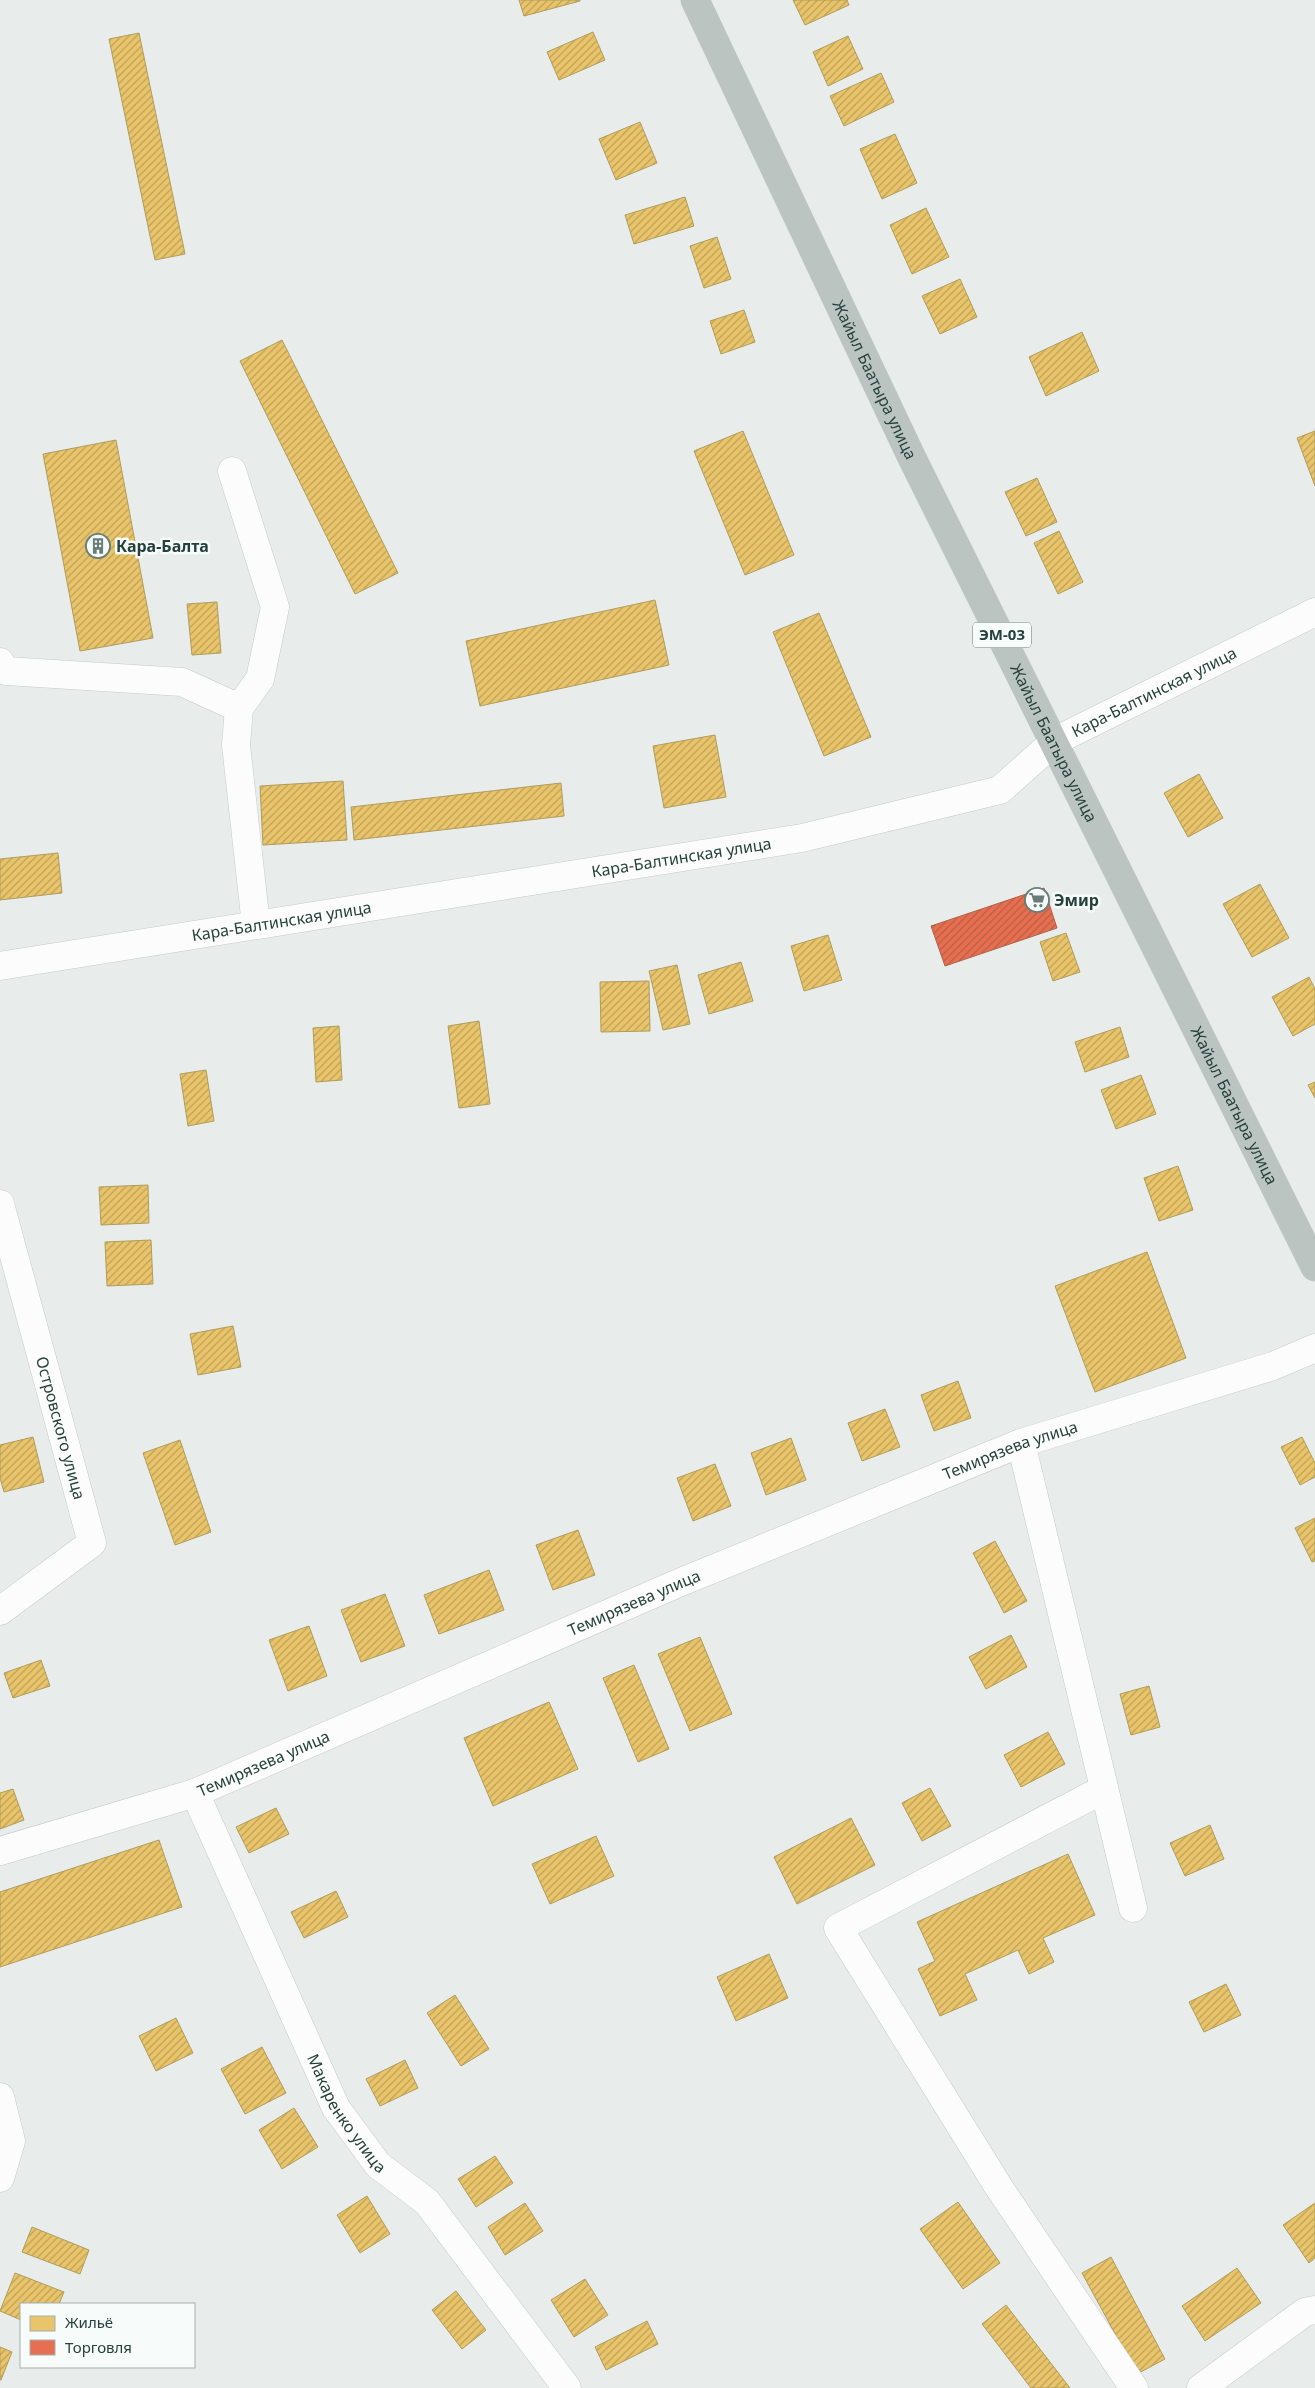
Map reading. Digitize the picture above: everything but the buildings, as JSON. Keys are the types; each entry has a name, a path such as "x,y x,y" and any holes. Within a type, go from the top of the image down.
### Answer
{"highway":[{"name":"Жайыл Баатыра улица","path":"695,0 912,458 1055,741 1315,1267"}],"street":[{"path":"232,471 275,607 260,679 239,708 236,745 256,925"},
{"name":"Кара-Балтинская улица","path":"0,966 802,838 1000,790 1055,741 1315,612"},
{"path":"0,662 6,671 182,682 239,708"},
{"name":"Островского улица","path":"0,1204 92,1543 0,1611"},
{"name":"Темирязева улица","path":"0,1851 195,1794 680,1582 1021,1443 1273,1366 1315,1348"},
{"path":"1021,1443 1133,1908"},
{"path":"1104,1789 838,1928 998,2186 1134,2388"},
{"name":"Макаренко улица","path":"195,1794 336,2108 378,2165 427,2202 567,2388"},
{"path":"0,2097 11,2141 0,2178"},
{"path":"1201,2388 1305,2312 1315,2310"}],"place":[{"name":"Кара-Балта","path":"98,546"},
{"name":"Эмир","path":"1037,900"}]}
